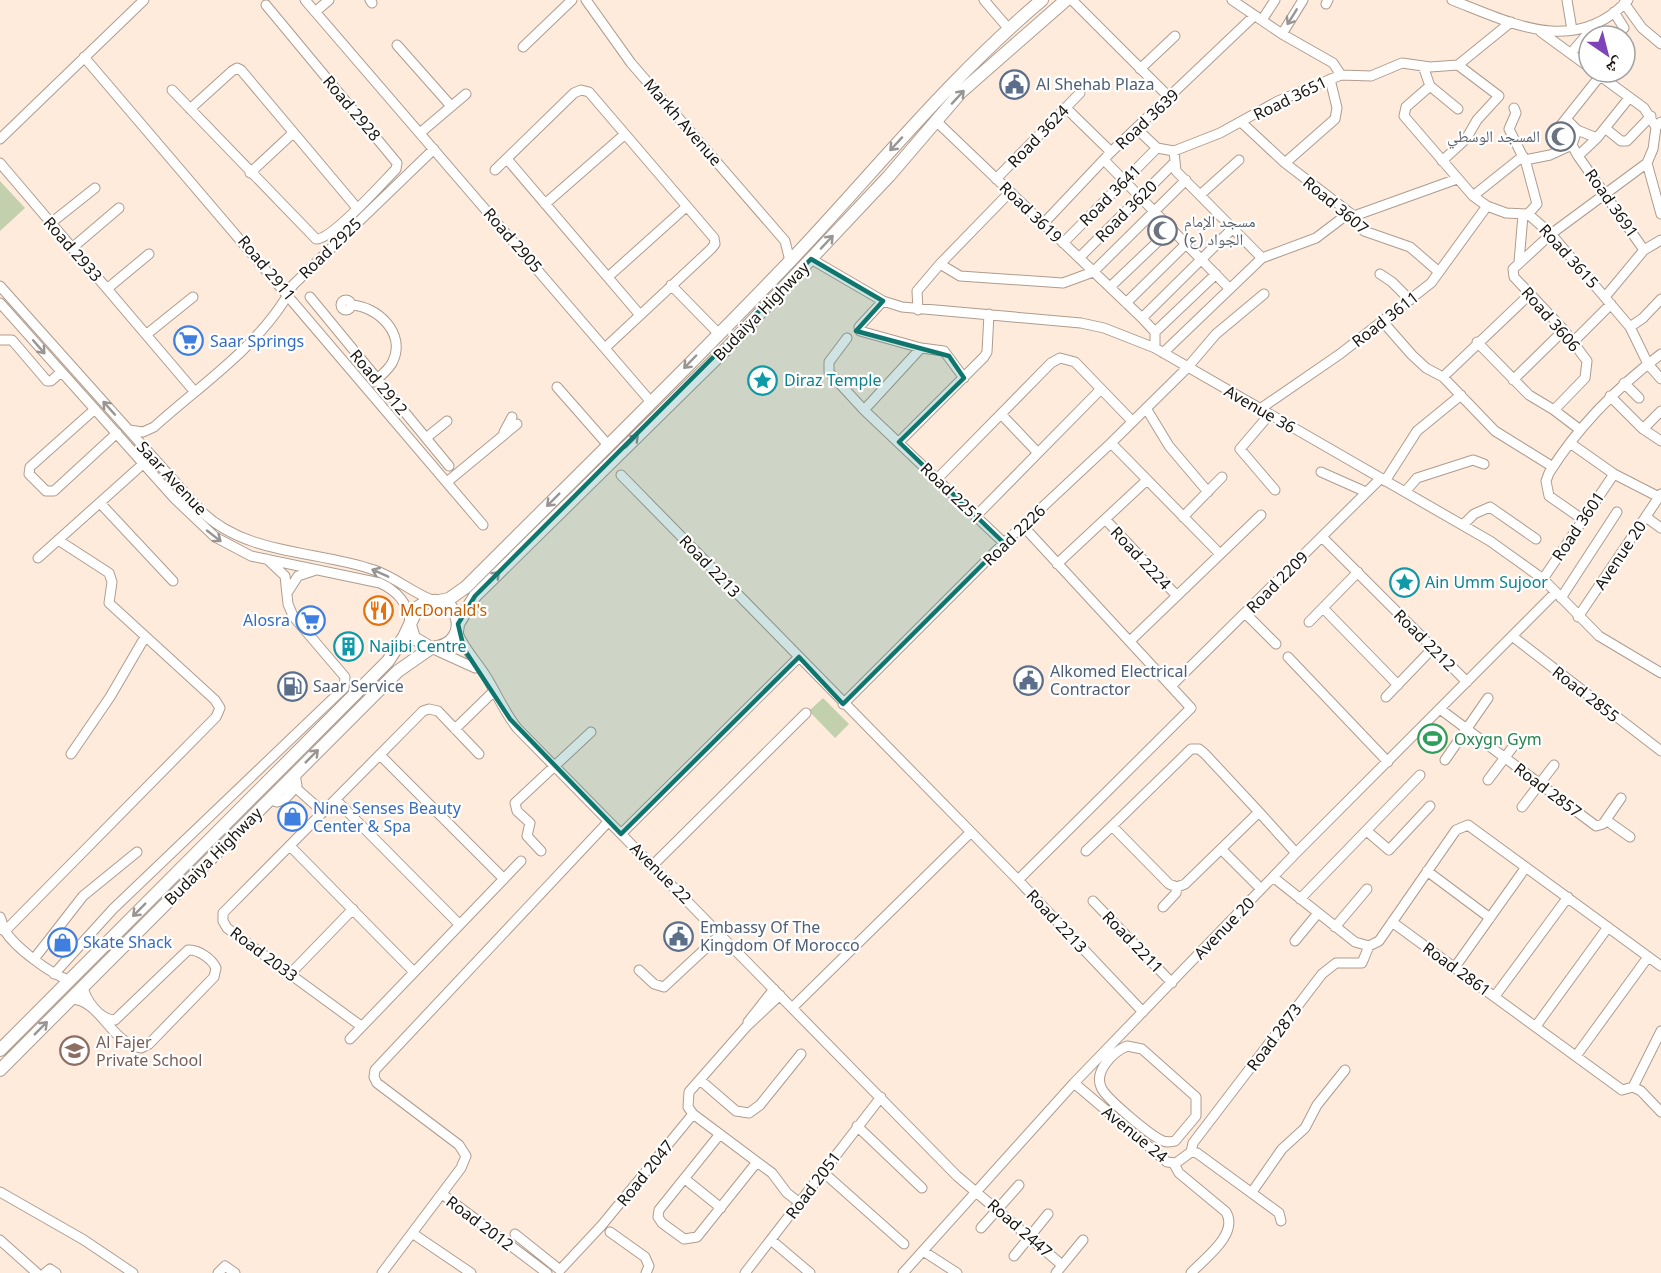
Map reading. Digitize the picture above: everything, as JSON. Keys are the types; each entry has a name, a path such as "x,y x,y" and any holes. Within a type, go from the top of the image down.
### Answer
{"main road":[{"name":"Budaiya Highway","path":"435,601 449,599 466,587 790,261 955,80 1008,28 1042,0"},
{"name":"Budaiya Highway","path":"458,628 475,596 727,348 889,176 961,92 1066,0"},
{"path":"435,601 453,609 458,628 447,644 431,648 414,638 410,622 418,607 435,601"},
{"name":"Budaiya Highway","path":"0,1050 388,661 410,622"},
{"name":"Budaiya Highway","path":"0,1070 398,671 431,648"}],"street":[{"path":"0,139 144,0"},
{"name":"Road 2905","path":"305,0 651,402"},
{"path":"315,12 328,0"},
{"path":"523,47 572,0"},
{"path":"984,0 1008,28"},
{"path":"1072,0 1170,98"},
{"path":"1232,0 1282,34 1333,63 1341,75"},
{"path":"1258,18 1275,0"},
{"path":"1282,34 1303,0"},
{"path":"1452,0 1470,3 1511,22 1541,32 1577,58"},
{"path":"1567,0 1572,30"},
{"name":"Markh Avenue","path":"589,1 632,63 785,241 790,261"},
{"path":"1571,53 1597,23 1626,2 1642,28 1661,44"},
{"name":"Road 2928","path":"250,172 315,239 324,238 357,208 396,169 397,162 266,4"},
{"path":"1614,12 1622,24"},
{"name":"Road 3639","path":"1043,224 1111,152 1258,18"},
{"path":"1442,161 1466,139 1498,96 1458,65 1511,22"},
{"path":"1541,32 1572,30 1597,23"},
{"path":"1140,69 1175,36"},
{"path":"397,45 451,106"},
{"name":"Road 2911","path":"84,57 288,293 483,525"},
{"name":"Road 3651","path":"1174,151 1241,122 1278,101 1341,75 1371,76 1402,63 1423,66 1458,65"},
{"path":"1423,66 1430,86 1458,109"},
{"path":"190,109 232,71 237,68 241,70 357,208"},
{"path":"1285,163 1335,120 1337,108 1330,79"},
{"path":"1591,84 1563,122 1597,138"},
{"path":"1611,84 1644,108 1659,125 1647,163 1661,211"},
{"name":"Road 3615","path":"1430,86 1403,113 1473,196 1487,206 1525,214 1551,234 1630,327 1648,364 1661,379"},
{"path":"172,90 250,172 293,133"},
{"path":"495,170 574,93 582,90 589,92 714,238 715,244 606,347"},
{"name":"Road 3624","path":"996,179 1080,93"},
{"path":"420,133 466,94"},
{"path":"1578,156 1597,138 1629,98"},
{"path":"1066,108 1111,152"},
{"path":"1514,108 1515,115 1509,129 1524,158 1537,204 1525,214 1519,262"},
{"path":"1605,128 1621,141 1627,141 1650,116"},
{"name":"Road 3619","path":"936,121 1155,332"},
{"name":"Road 3607","path":"1241,122 1285,163 1352,215 1370,235 1394,240 1410,247 1439,272"},
{"path":"1137,129 1157,148 1174,151 1173,164 1176,171 1262,258"},
{"path":"1473,196 1524,158 1550,154 1572,145 1577,130"},
{"path":"545,204 624,135"},
{"name":"Road 3691","path":"1572,145 1644,250"},
{"name":"Road 2925","path":"154,427 253,337 293,285 434,148"},
{"name":"Road 3641","path":"1063,243 1157,148"},
{"path":"507,159 640,315"},
{"path":"1104,160 1229,288"},
{"path":"1200,195 1239,160"},
{"name":"Road 2933","path":"0,163 194,391"},
{"name":"Road 3606","path":"1554,410 1583,381 1588,372 1587,362 1564,330 1512,273 1519,262 1551,234 1647,163"},
{"name":"Road 3620","path":"1079,258 1173,164"},
{"path":"1159,351 1262,258 1316,238 1352,215 1457,179"},
{"path":"940,264 960,276 1052,282 1077,280 1093,272 1156,213 1186,180"},
{"path":"51,223 95,188"},
{"path":"918,310 917,291 1010,192"},
{"name":"Road 3611","path":"1260,409 1383,322 1410,300 1439,272 1487,206"},
{"path":"608,277 686,207"},
{"path":"72,248 119,208"},
{"path":"341,222 349,231"},
{"path":"1110,287 1171,229"},
{"path":"1142,318 1232,229"},
{"path":"785,241 800,243 811,237"},
{"path":"1573,342 1608,300 1644,250 1661,240"},
{"path":"1126,303 1186,244"},
{"path":"108,288 149,254"},
{"name":"Avenue 36","path":"811,259 883,301 918,310 1081,323 1104,328 1159,351 1511,554 1543,579 1599,636 1661,673"},
{"path":"1159,351 1155,332 1215,274"},
{"path":"1380,274 1392,282 1410,300"},
{"path":"671,285 718,333"},
{"name":"Saar Avenue","path":"1,290 216,523 245,538 301,554 374,570 435,601"},
{"path":"1187,368 1216,334 1264,294"},
{"path":"1443,377 1530,294"},
{"path":"147,334 193,297"},
{"name":"Road 2912","path":"310,297 449,466"},
{"path":"1630,327 1658,312 1661,299"},
{"path":"883,301 859,327 864,333 921,348 944,351 964,378"},
{"name":"Saar Avenue","path":"0,303 144,463 215,537 236,550 389,588 404,602 410,622"},
{"path":"328,321 346,306 363,307 381,315 393,333 396,353 393,362 367,387"},
{"path":"899,442 987,352 989,314"},
{"path":"1383,322 1412,355 1426,368 1443,377 1501,436 1553,467"},
{"path":"1513,380 1564,330"},
{"name":"Road 2251","path":"848,338 829,362 829,372 864,410 1004,543"},
{"path":"0,340 12,340 47,381 51,381 61,372"},
{"path":"1478,342 1533,399 1554,410 1579,429"},
{"path":"864,410 921,348"},
{"path":"1582,519 1549,496 1546,481 1579,429 1624,382 1661,354"},
{"path":"938,478 1054,361 1060,358 1075,362 1132,422"},
{"name":"Road 2226","path":"843,704 1004,543 1187,368"},
{"path":"1624,382 1639,398"},
{"path":"557,387 608,445"},
{"path":"976,516 1100,390"},
{"name":"Road 2209","path":"1172,685 1366,492 1383,479 1417,431 1461,395"},
{"path":"1610,396 1643,429 1661,441"},
{"path":"1146,408 1169,446 1208,492"},
{"path":"95,409 30,467 29,474 43,489 54,491 117,433"},
{"path":"1643,429 1661,411"},
{"path":"1001,414 1038,453"},
{"path":"1269,415 1240,449 1275,490"},
{"path":"447,482 504,432 514,420"},
{"path":"426,438 447,421"},
{"path":"129,430 140,432 154,427"},
{"path":"149,453 149,435 154,427"},
{"path":"1111,443 1220,554"},
{"name":"Road 3601","path":"1570,443 1614,474 1660,495"},
{"path":"1405,492 1417,478 1473,460 1485,464"},
{"path":"38,558 144,463"},
{"path":"1321,472 1366,492"},
{"name":"Road 3601","path":"1543,579 1614,474"},
{"name":"Road 2213","path":"621,475 1018,880 1143,1012"},
{"path":"1184,517 1222,477"},
{"name":"Road 2224","path":"1057,564 1147,480"},
{"name":"Avenue 20","path":"1578,617 1660,495"},
{"path":"100,503 173,581"},
{"path":"1463,525 1474,514 1490,507 1536,539"},
{"name":"Avenue 20","path":"903,1273 1074,1083 1261,889 1512,636 1558,595 1617,512"},
{"name":"Road 2224","path":"1130,641 1261,515"},
{"path":"1646,517 1661,528"},
{"name":"Road 2224","path":"1105,519 1177,596"},
{"path":"1018,880 1189,712 1189,703 1023,526"},
{"name":"Road 2212","path":"1322,537 1467,682"},
{"path":"3,930 219,713 219,704 109,603 112,582 109,573 58,540"},
{"path":"287,593 290,563 301,554"},
{"path":"54,974 113,909 344,688 345,676 291,613 284,573 267,559"},
{"path":"287,593 298,576 319,570"},
{"path":"1309,622 1358,572"},
{"path":"1323,609 1398,685"},
{"path":"1245,613 1276,644"},
{"name":"Avenue 22","path":"458,628 464,649 483,673 510,719 957,1176 978,1191"},
{"name":"Road 2855","path":"1512,636 1661,751"},
{"path":"71,754 110,697 145,637"},
{"name":"Avenue 22","path":"431,648 466,662 483,673"},
{"path":"1386,697 1433,648"},
{"path":"621,834 799,657"},
{"path":"1288,657 1388,762"},
{"path":"455,729 494,691"},
{"path":"1445,760 1488,698"},
{"name":"Road 2857","path":"1440,709 1596,826 1600,827 1606,820"},
{"name":"Road 2033","path":"361,1026 228,928 222,917 228,906 426,710 438,711 478,754"},
{"path":"653,866 806,713"},
{"path":"542,851 527,836 530,823 517,811 515,805 591,732"},
{"path":"1488,780 1518,740"},
{"path":"1086,850 1185,754 1195,749 1205,754 1296,853"},
{"path":"380,755 504,879"},
{"path":"1522,807 1554,765"},
{"path":"269,800 280,802 296,788 298,781 295,774"},
{"path":"1300,899 1368,832 1420,775"},
{"path":"296,788 324,812"},
{"path":"1621,798 1606,820 1630,837"},
{"path":"336,800 459,924"},
{"path":"1368,832 1389,850 1430,806"},
{"path":"1112,826 1169,884 1177,887 1185,884 1259,812"},
{"path":"382,1273 464,1165 464,1152 377,1083 374,1077 375,1070 609,822"},
{"path":"1273,877 1354,942 1370,946 1379,941 1456,830 1465,825 1475,828 1661,966"},
{"path":"793,1007 971,832"},
{"path":"290,846 413,971"},
{"path":"1221,849 1261,889"},
{"path":"34,959 83,896 137,852"},
{"path":"350,1039 521,861"},
{"path":"1455,967 1526,867"},
{"path":"1427,871 1490,918"},
{"path":"1163,907 1176,893 1177,887"},
{"path":"1335,927 1367,889"},
{"path":"1495,996 1568,897"},
{"name":"Road 2211","path":"1093,901 1172,983"},
{"path":"290,974 353,909"},
{"path":"1295,941 1318,913"},
{"path":"0,917 3,930 34,959 54,974 69,980"},
{"name":"Road 2861","path":"1392,922 1618,1088 1627,1091 1633,1087"},
{"path":"1536,1026 1608,927"},
{"path":"639,970 654,984 664,987 721,934"},
{"name":"Road 2873","path":"1191,1152 1193,1143 1322,974 1336,963 1362,963 1370,946"},
{"path":"70,999 85,1003 134,1047 147,1046 214,976 215,966 196,950 188,950 121,1017 113,1021 105,1018 88,1000 83,986"},
{"path":"1576,1056 1648,957"},
{"path":"777,992 689,1092 687,1102 693,1114 775,1175 787,1193 800,1203"},
{"path":"117,1034 121,1017"},
{"path":"1661,1031 1633,1087 1641,1091 1661,1112"},
{"path":"1160,1156 1168,1142 1178,1139 1194,1119 1198,1108 1196,1097 1142,1049 1134,1046 1123,1048 1100,1072 1099,1082 1102,1090 1160,1140 1168,1142"},
{"path":"700,1080 736,1111 749,1113 760,1105 801,1054"},
{"path":"1251,1192 1282,1149 1305,1128 1317,1105 1345,1070"},
{"name":"Avenue 24","path":"1074,1083 1160,1156 1174,1164 1191,1152 1197,1153 1279,1213 1281,1221"},
{"name":"Road 2051","path":"745,1273 881,1096"},
{"name":"Road 2047","path":"515,1234 560,1270 602,1225 693,1114"},
{"path":"857,1126 922,1188"},
{"path":"720,1134 659,1210 658,1217 662,1223 684,1239 694,1239 757,1162"},
{"path":"1174,1164 1179,1173 1226,1212 1229,1220 1227,1233 1191,1273"},
{"path":"823,1172 904,1244"},
{"path":"685,1179 721,1208"},
{"path":"981,1228 1018,1185"},
{"name":"Road 2447","path":"978,1191 1030,1237 1059,1269"},
{"path":"0,1192 84,1240 133,1273"},
{"name":"Road 2012","path":"442,1194 547,1273"},
{"path":"1014,1256 1048,1214"},
{"path":"610,1232 645,1257 648,1263 646,1273"},
{"path":"412,1233 471,1273"},
{"path":"0,1240 38,1273"},
{"path":"771,1240 810,1273"},
{"path":"1059,1269 1083,1240"},
{"path":"923,1251 957,1273"},
{"path":"218,1273 225,1266 235,1273"},
{"path":"45,1273 50,1269 56,1273"}],"highlighted area":[{"path":"811,259 883,301 856,331 949,356 964,378 899,442 1004,543 843,704 799,657 621,834 510,719 464,649 458,624 475,596"}],"green space":[{"path":"0,181 25,208 0,231"},
{"path":"823,698 849,724 835,738 809,711"}],"place":[{"name":"Al Shehab Plaza","path":"1015,84"},
{"name":"المسجد الوسطي","path":"1561,136"},
{"name":"مسجد الإمام الجواد (ع)","path":"1163,230"},
{"name":"Saar Springs","path":"189,341"},
{"name":"Diraz Temple","path":"763,380"},
{"name":"Ain Umm Sujoor","path":"1404,582"},
{"name":"McDonald's","path":"379,610"},
{"name":"Alosra","path":"311,620"},
{"name":"Najibi Centre","path":"348,646"},
{"name":"Alkomed Electrical Contractor","path":"1029,680"},
{"name":"Saar Service","path":"292,686"},
{"name":"Oxygn Gym","path":"1433,739"},
{"name":"Nine Senses Beauty Center & Spa","path":"292,817"},
{"name":"Embassy Of The Kingdom Of Morocco","path":"679,936"},
{"name":"Skate Shack","path":"62,942"},
{"name":"Al Fajer Private School","path":"75,1051"}]}
